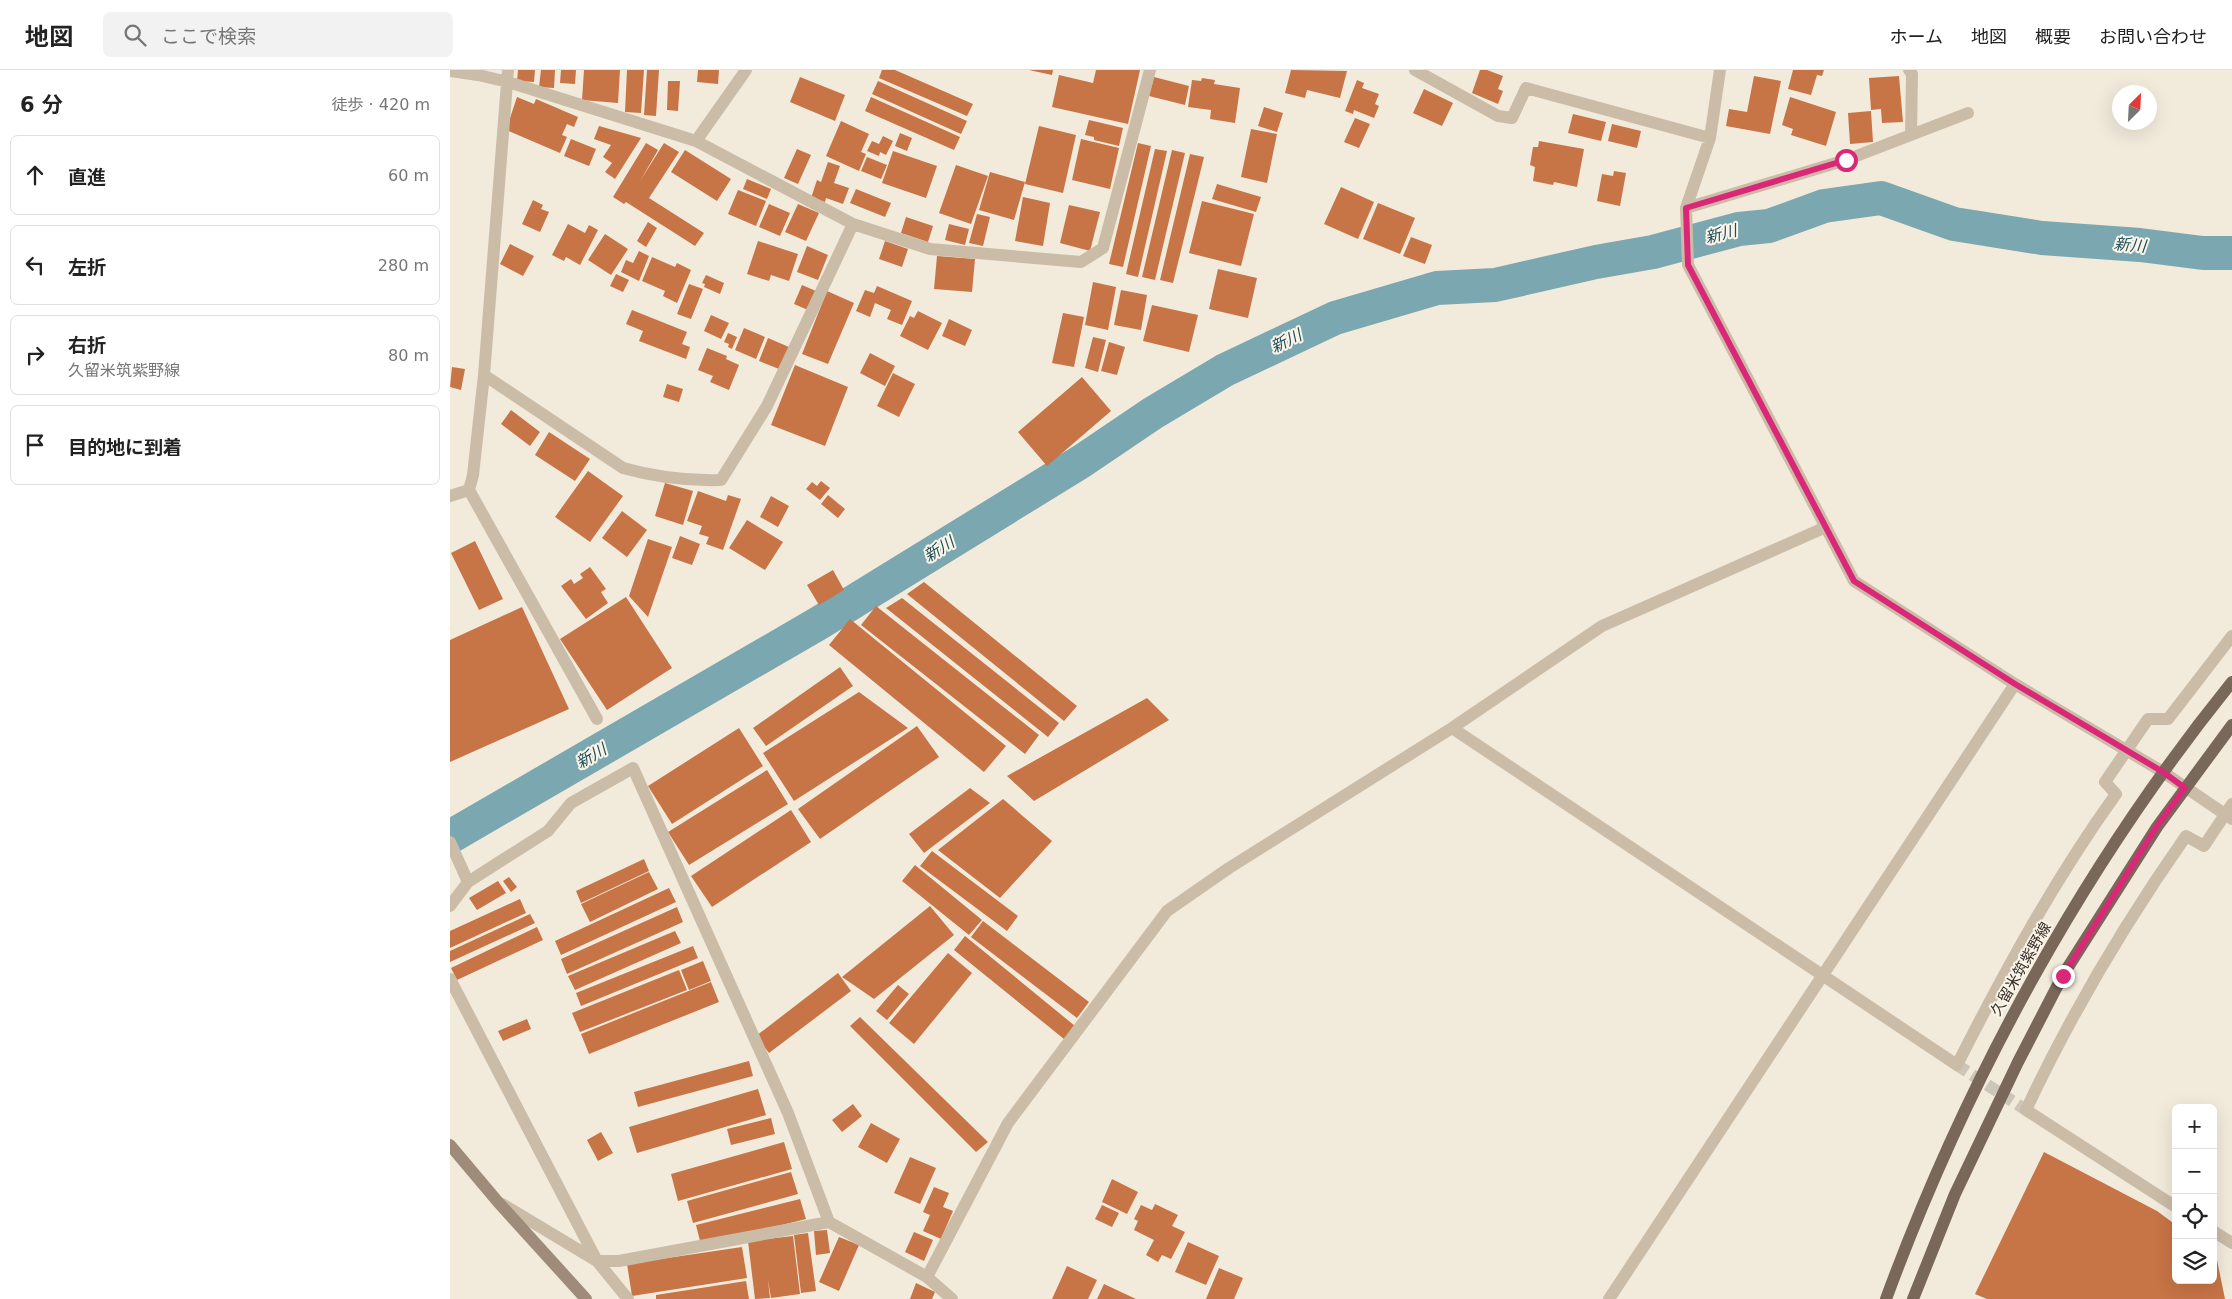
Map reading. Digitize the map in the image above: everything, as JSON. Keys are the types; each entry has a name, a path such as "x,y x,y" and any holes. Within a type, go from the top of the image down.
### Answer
{"main road":[{"name":"久留米筑紫野線","path":"1886,1299 1909,1236 1993,1052 2077,904 2163,772 2232,682"},
{"path":"1913,1299 1955,1194 2018,1062 2063,976 2157,826 2232,725"}],"street":[{"path":"696,141 746,70"},
{"path":"450,71 508,76 696,141 853,224 930,249 1081,262 1103,248 1150,70"},
{"path":"1415,70 1498,116 1512,118 1526,88 1710,138"},
{"path":"1720,70 1710,138 1686,208 1688,265 1854,581 2015,684 2163,772 2185,788 2230,813 2204,846 2186,836 2155,881 2080,1001 2026,1110 2172,1204"},
{"path":"1909,70 1912,74 1911,135"},
{"path":"508,76 484,375 473,475 469,490 596,719"},
{"path":"1686,208 1846,160 1968,113"},
{"path":"484,375 623,468 644,474 674,478 721,480 767,406 853,224"},
{"path":"450,496 469,490"},
{"path":"927,1277 1008,1123 1167,910 1229,868 1452,728 1602,626 1826,527"},
{"path":"1452,728 1957,1065 2038,915 2093,826 2116,794 2105,782 2148,719 2168,719 2232,636"},
{"path":"1609,1299 2015,684"},
{"path":"450,906 468,882 548,831 571,803 633,768 788,1113 830,1222 927,1277 952,1299"},
{"path":"450,842 468,882"},
{"path":"450,979 597,1261 628,1299"},
{"path":"450,1145 498,1202 586,1299"},
{"path":"498,1202 597,1261 619,1261 830,1222"},
{"path":"2217,1234 2232,1243"}],"building":[{"path":"518,70 535,70 534,82 517,81"},
{"path":"541,70 555,70 554,88 539,87"},
{"path":"561,70 576,70 575,84 560,83"},
{"path":"584,70 620,70 618,103 582,100"},
{"path":"627,70 644,70 641,113 625,112"},
{"path":"647,70 659,70 656,116 644,115"},
{"path":"698,70 719,70 718,84 697,82"},
{"path":"882,70 895,70 973,104 967,116 879,78"},
{"path":"1029,70 1053,70 1052,75"},
{"path":"1096,70 1140,70 1128,124 1052,107 1059,75 1093,83"},
{"path":"1291,70 1347,71 1340,98 1307,90 1305,98 1285,93"},
{"path":"1480,70 1487,70 1503,76 1498,89 1503,91 1498,104 1472,93"},
{"path":"1793,70 1824,70 1822,76 1817,75 1811,95 1788,89"},
{"path":"1754,76 1781,81 1770,134 1726,126 1729,109 1747,112"},
{"path":"1899,76 1903,122 1882,123 1881,109 1871,110 1869,78"},
{"path":"800,77 845,95 835,121 790,102"},
{"path":"1154,77 1189,86 1185,105 1149,96"},
{"path":"1202,78 1215,80 1214,84 1240,88 1235,123 1210,119 1211,110 1188,107 1192,80 1201,81"},
{"path":"1357,80 1364,83 1362,88 1379,94 1375,104 1379,106 1374,118 1354,110 1353,114 1345,111"},
{"path":"668,81 680,81 678,111 667,110"},
{"path":"878,81 967,121 961,134 872,94"},
{"path":"1424,89 1453,103 1442,126 1413,113"},
{"path":"517,97 534,104 536,99 578,117 574,127 567,124 562,135 567,137 560,153 506,130"},
{"path":"871,97 960,137 954,150 865,111"},
{"path":"1790,97 1836,112 1826,146 1791,135 1793,129 1782,125"},
{"path":"1264,107 1283,113 1277,132 1258,126"},
{"path":"1871,111 1873,142 1850,144 1848,113"},
{"path":"1573,114 1606,122 1601,141 1568,133"},
{"path":"1355,118 1370,124 1359,148 1344,142"},
{"path":"1089,120 1123,128 1119,146 1094,140 1094,137 1085,135"},
{"path":"841,121 869,134 861,152 866,154 859,171 826,156"},
{"path":"1612,124 1641,131 1637,148 1608,141"},
{"path":"599,126 641,138 615,179 605,172 612,163 603,157 611,145 594,139"},
{"path":"1039,126 1076,135 1063,193 1025,184"},
{"path":"1251,129 1277,134 1267,183 1241,177"},
{"path":"900,133 912,138 907,151 895,146"},
{"path":"883,136 893,141 886,155 880,152 879,156 867,151 872,141 879,144"},
{"path":"571,139 596,149 589,166 564,156"},
{"path":"1081,139 1119,148 1110,189 1072,180"},
{"path":"1539,141 1584,149 1577,187 1554,182 1553,185 1533,181 1535,167 1530,165 1533,147 1538,147"},
{"path":"646,143 658,150 640,181 664,143 679,152 649,198 704,233 695,246 626,202 624,204 613,197"},
{"path":"1138,143 1151,146 1123,267 1109,264"},
{"path":"797,149 811,155 798,184 784,178"},
{"path":"1155,149 1167,151 1138,277 1126,274"},
{"path":"685,150 731,179 717,201 671,172"},
{"path":"1172,150 1185,153 1155,280 1142,277"},
{"path":"893,151 937,166 926,198 882,183"},
{"path":"1190,154 1204,157 1173,283 1160,280"},
{"path":"867,157 887,165 881,179 861,171"},
{"path":"828,162 840,166 834,183 849,188 843,204 826,198 825,202 811,198 817,180 821,182"},
{"path":"956,165 988,176 971,224 939,213"},
{"path":"1614,171 1626,173 1620,206 1597,201 1602,174 1613,176"},
{"path":"990,172 1025,182 1014,220 979,210"},
{"path":"747,179 771,189 767,199 743,189"},
{"path":"1217,184 1261,197 1256,212 1212,199"},
{"path":"1341,187 1374,202 1358,239 1324,224"},
{"path":"856,189 891,203 885,217 850,203"},
{"path":"738,190 766,201 756,226 728,214"},
{"path":"1023,197 1050,203 1043,246 1015,241"},
{"path":"533,200 543,205 541,209 549,212 540,232 522,224"},
{"path":"1202,201 1254,214 1241,266 1189,253"},
{"path":"1378,203 1415,218 1400,254 1363,239"},
{"path":"769,204 790,213 780,236 759,227"},
{"path":"798,204 819,213 806,241 785,232"},
{"path":"1069,205 1100,212 1090,251 1060,243"},
{"path":"977,214 990,217 983,246 969,243"},
{"path":"906,217 933,226 928,242 901,233"},
{"path":"648,222 657,228 646,247 637,241"},
{"path":"568,224 585,233 589,225 598,230 580,265 566,257 564,261 552,255"},
{"path":"949,224 969,229 965,245 945,240"},
{"path":"605,234 628,249 611,275 588,260"},
{"path":"1411,237 1432,245 1425,264 1403,256"},
{"path":"758,241 798,254 789,281 771,275 769,281 747,274"},
{"path":"885,241 908,249 902,267 879,259"},
{"path":"510,244 534,256 523,276 500,264"},
{"path":"807,246 828,255 818,280 797,272"},
{"path":"639,251 649,256 639,281 621,272 626,260 633,263"},
{"path":"937,256 975,259 972,292 934,289"},
{"path":"652,257 675,267 677,263 691,270 677,303 663,296 665,291 642,281"},
{"path":"1218,269 1257,278 1248,318 1209,309"},
{"path":"616,274 629,280 623,292 610,286"},
{"path":"706,275 724,283 720,294 704,287 705,284 702,283"},
{"path":"1093,282 1116,287 1108,330 1085,325"},
{"path":"689,284 703,289 691,319 677,314"},
{"path":"802,285 816,291 808,310 794,304"},
{"path":"877,286 912,301 902,325 887,319 891,310 875,303 870,317 856,311 865,290 874,293"},
{"path":"1121,290 1147,295 1141,330 1114,325"},
{"path":"827,291 854,303 828,364 802,354"},
{"path":"1152,305 1198,315 1189,352 1143,341"},
{"path":"632,310 687,332 682,344 690,347 686,359 639,341 643,331 626,324"},
{"path":"918,311 942,323 928,350 900,336 910,316 914,318"},
{"path":"1063,313 1084,317 1074,367 1052,363"},
{"path":"711,315 729,323 721,339 704,331"},
{"path":"949,319 972,330 965,346 942,336"},
{"path":"744,328 765,337 756,359 735,350"},
{"path":"728,333 737,337 732,349 728,347 729,344 724,342"},
{"path":"1093,337 1106,340 1098,372 1085,368"},
{"path":"768,338 789,347 779,369 759,361"},
{"path":"1109,342 1125,347 1117,375 1101,371"},
{"path":"707,348 727,356 726,359 739,365 729,390 710,382 713,376 698,370"},
{"path":"870,353 895,366 885,386 860,373"},
{"path":"795,365 848,387 825,446 771,425"},
{"path":"452,367 465,369 461,390 450,387"},
{"path":"893,373 915,384 899,417 877,406"},
{"path":"1082,377 1111,411 1047,466 1018,432"},
{"path":"667,384 683,389 679,402 663,397"},
{"path":"511,410 540,432 530,446 501,424"},
{"path":"549,432 590,459 575,481 535,455"},
{"path":"588,471 623,496 590,542 555,517"},
{"path":"821,481 830,488 820,500 806,489 812,482 817,486"},
{"path":"665,483 693,491 683,525 655,516"},
{"path":"698,491 726,501 728,495 741,499 723,550 706,544 709,537 699,534 702,526 687,521"},
{"path":"828,495 845,509 838,518 821,504"},
{"path":"771,496 789,506 778,527 760,517"},
{"path":"622,511 647,530 627,557 602,538"},
{"path":"747,520 783,542 765,570 729,548"},
{"path":"680,536 700,544 692,565 672,558"},
{"path":"648,539 672,547 648,617 629,596"},
{"path":"475,541 503,599 479,610 451,553"},
{"path":"590,567 606,589 601,592 608,603 586,619 561,586 571,579 574,584 583,578 580,574"},
{"path":"833,570 844,590 819,605 807,585"},
{"path":"924,582 1077,706 1064,721 907,594"},
{"path":"626,597 672,668 607,710 560,639"},
{"path":"902,598 1059,723 1048,737 886,608"},
{"path":"876,606 1039,735 1025,754 861,625"},
{"path":"522,607 569,709 450,762 450,640"},
{"path":"850,619 1006,746 984,772 829,645"},
{"path":"840,667 853,686 766,746 753,728"},
{"path":"859,692 908,728 794,801 763,753"},
{"path":"1147,698 1169,720 1034,801 1007,776"},
{"path":"917,726 939,757 820,839 798,809"},
{"path":"739,728 763,766 672,824 648,786"},
{"path":"767,770 788,804 689,865 668,832"},
{"path":"970,788 990,803 924,853 909,834"},
{"path":"1003,799 1052,841 1000,898 938,850"},
{"path":"791,810 811,842 712,907 691,876"},
{"path":"932,851 1018,916 1007,931 920,866"},
{"path":"644,859 649,871 581,903 576,891"},
{"path":"915,865 982,920 969,935 902,881"},
{"path":"649,872 658,889 590,922 581,904"},
{"path":"509,877 517,887 511,892 503,881"},
{"path":"498,881 506,893 477,910 469,898"},
{"path":"669,888 676,902 561,955 555,941"},
{"path":"520,899 526,913 450,948 450,931"},
{"path":"930,906 954,935 874,999 842,977"},
{"path":"677,907 683,922 567,974 561,959"},
{"path":"530,914 535,923 450,962 450,951"},
{"path":"983,921 1089,1002 1077,1018 971,937"},
{"path":"537,927 543,940 457,980 451,968"},
{"path":"675,931 681,943 575,990 568,976"},
{"path":"965,936 1075,1026 1064,1039 954,950"},
{"path":"693,946 698,958 581,1006 576,993"},
{"path":"948,953 972,973 914,1044 889,1023"},
{"path":"703,961 711,981 689,990 681,970"},
{"path":"679,970 687,990 580,1032 572,1013"},
{"path":"838,973 851,991 769,1053 756,1036"},
{"path":"711,982 719,1002 589,1054 581,1034"},
{"path":"898,985 909,994 887,1020 876,1011"},
{"path":"860,1017 988,1142 976,1152 850,1026"},
{"path":"527,1019 531,1029 503,1041 498,1031"},
{"path":"749,1061 753,1076 638,1107 634,1092"},
{"path":"758,1089 766,1115 637,1153 629,1127"},
{"path":"853,1104 862,1116 842,1132 832,1120"},
{"path":"771,1118 775,1134 731,1145 727,1129"},
{"path":"871,1123 900,1139 887,1163 858,1147"},
{"path":"601,1132 613,1153 598,1161 587,1140"},
{"path":"784,1142 792,1169 678,1201 671,1174"},
{"path":"2044,1152 2157,1211 2172,1222 2172,1284 2217,1284 2217,1260 2225,1299 1987,1299 1975,1294"},
{"path":"910,1157 936,1168 920,1204 894,1193"},
{"path":"791,1172 798,1194 693,1223 687,1201"},
{"path":"1112,1179 1138,1192 1127,1214 1102,1202"},
{"path":"934,1187 949,1193 943,1207 953,1211 941,1239 923,1231 930,1215 923,1212"},
{"path":"800,1199 806,1219 701,1245 696,1225"},
{"path":"1155,1204 1178,1215 1172,1226 1185,1232 1171,1259 1162,1255 1158,1262 1146,1255 1154,1240 1134,1230 1138,1221 1134,1219 1141,1205 1152,1210"},
{"path":"1102,1205 1119,1213 1112,1227 1095,1219"},
{"path":"827,1230 830,1253 816,1255 814,1231"},
{"path":"914,1232 933,1240 924,1261 905,1252"},
{"path":"808,1233 816,1291 801,1293 794,1235"},
{"path":"793,1236 800,1294 771,1298 768,1280 770,1298 755,1299 748,1241"},
{"path":"839,1237 859,1245 839,1291 819,1282"},
{"path":"1188,1242 1219,1256 1206,1285 1175,1272"},
{"path":"742,1247 747,1278 632,1296 627,1264"},
{"path":"1067,1266 1097,1280 1088,1299 1052,1299"},
{"path":"1219,1268 1243,1278 1234,1299 1206,1299"},
{"path":"746,1281 749,1299 656,1299 656,1295"},
{"path":"916,1283 935,1292 932,1299 910,1299"},
{"path":"1104,1284 1136,1299 1097,1299"}],"waterway":[{"name":"新川","path":"450,837 819,623 1082,461 1153,413 1225,370 1335,318 1437,288 1495,285 1596,262 1653,252 1739,229 1769,226 1824,206 1881,198 1954,224 2042,238 2140,245 2203,253 2232,253"}],"tunnel":[{"path":"1957,1065 2026,1110"}],"route":[{"path":"1846,160 1686,208 1688,265 1854,581 2015,684 2163,772 2185,788 2157,826 2063,976"}]}
